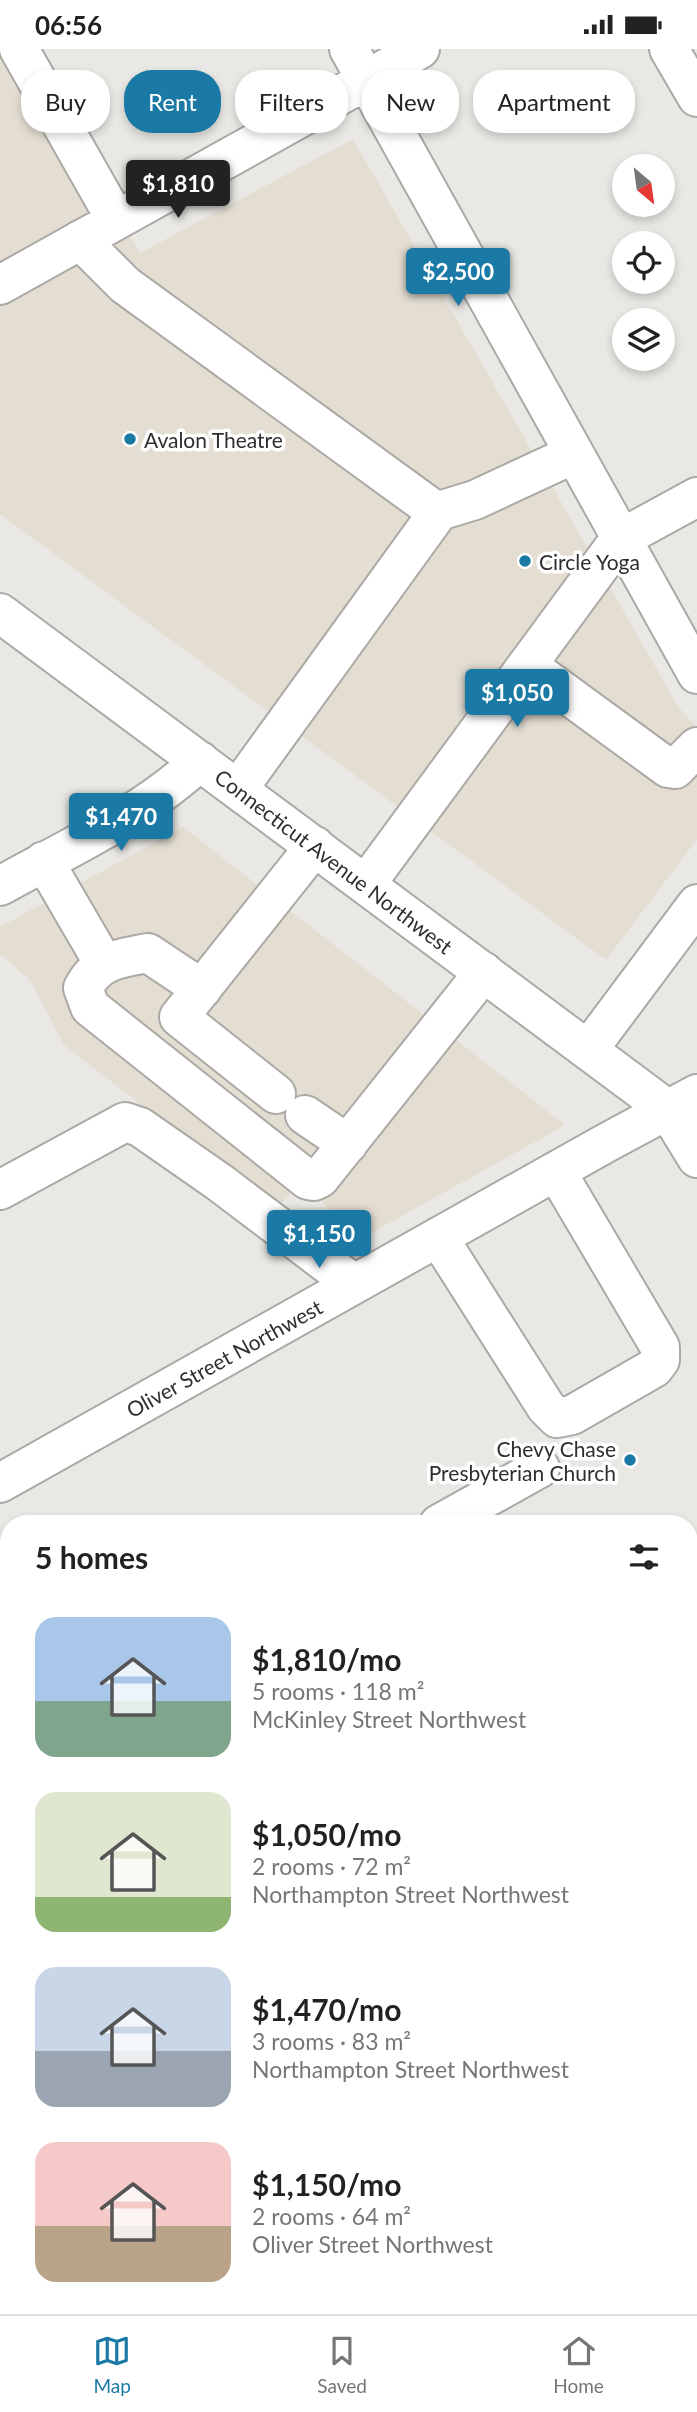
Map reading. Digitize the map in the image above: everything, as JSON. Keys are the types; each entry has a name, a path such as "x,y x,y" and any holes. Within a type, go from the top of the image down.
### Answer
{"street":[{"path":"19,49 116,220"},
{"path":"0,285 116,220 357,65 420,49"},
{"path":"669,49 697,97"},
{"path":"357,65 697,674"},
{"path":"80,240 125,285 439,511"},
{"path":"238,789 439,511 475,500 574,454"},
{"path":"366,884 620,539 697,497"},
{"name":"Connecticut Avenue Northwest","path":"0,613 589,1050 687,1108 697,1158"},
{"path":"527,666 668,768 675,769 697,747"},
{"path":"0,886 149,803 200,761"},
{"path":"315,846 179,1017 291,1104 348,1144"},
{"path":"44,861 104,964"},
{"path":"589,1050 697,904"},
{"path":"202,989 148,953 109,961 91,974 83,988 90,1007 308,1180 314,1181 320,1178 348,1144 484,972"},
{"name":"Oliver Street Northwest","path":"0,1483 556,1171 687,1108"},
{"path":"0,1190 125,1122 140,1127 219,1182 354,1284"},
{"path":"438,1237 546,1407 557,1418 572,1415 654,1367 660,1360 660,1347 556,1171"},
{"path":"455,1515 540,1468"}],"shaded area":[{"path":"0,49 21,77 21,133 62,133 101,186 140,253 353,139 679,708 697,727 697,839 606,960 0,514"},
{"path":"183,827 565,1125 371,1233 327,1208 316,1193 294,1190 276,1209 64,1045 30,980 0,954 0,927"}],"place":[{"name":"Avalon Theatre","path":"130,439"},
{"name":"Circle Yoga","path":"525,561"},
{"name":"Chevy Chase Presbyterian Church","path":"630,1460"}]}
